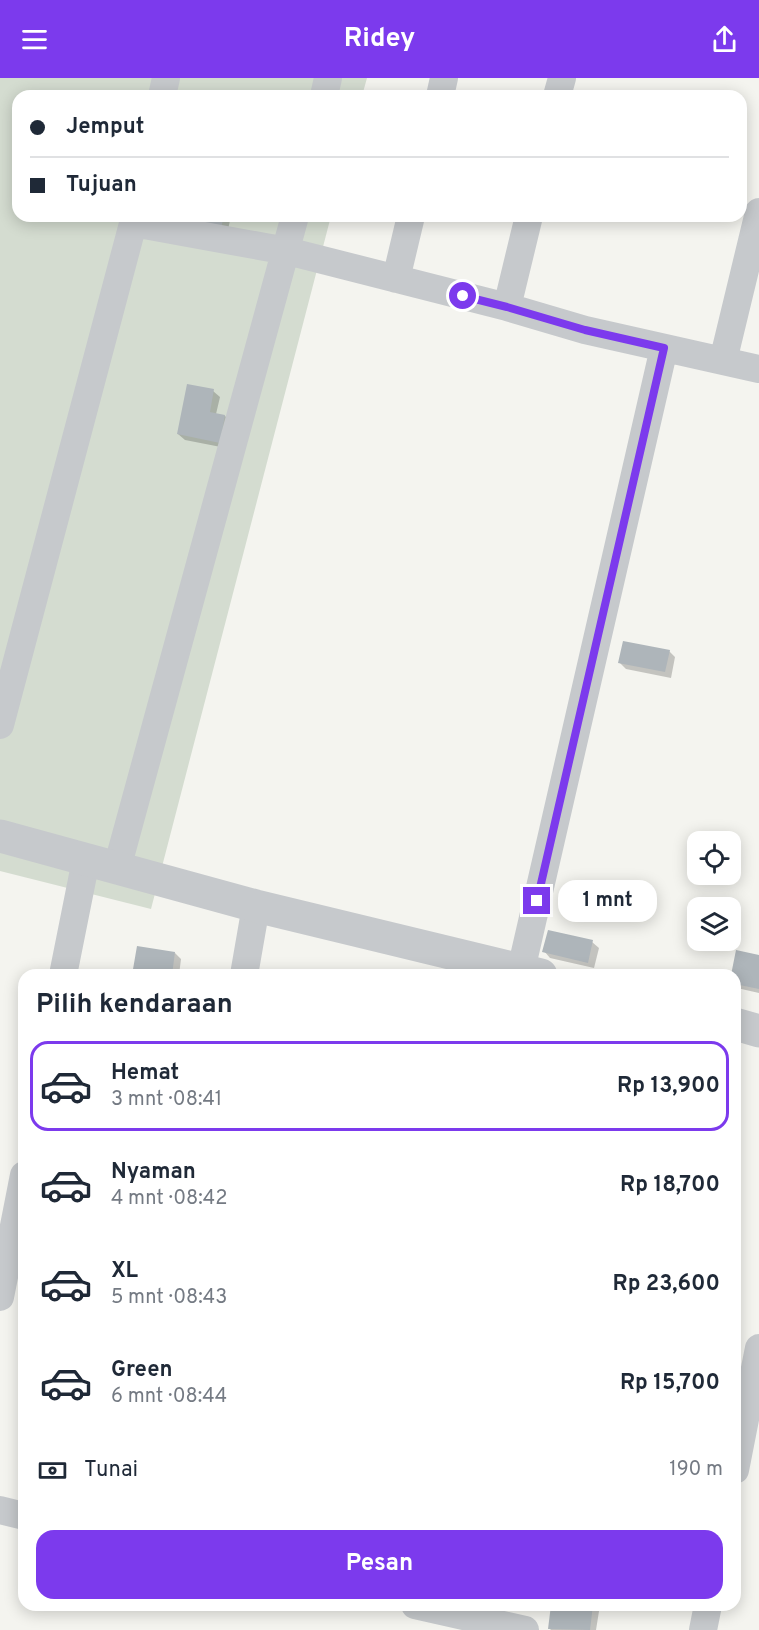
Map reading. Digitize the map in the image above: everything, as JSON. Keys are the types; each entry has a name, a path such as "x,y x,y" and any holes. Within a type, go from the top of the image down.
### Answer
{"street":[{"path":"723,361 759,212"},
{"path":"0,725 133,222"},
{"path":"148,222 287,251 507,307 585,330 759,369"},
{"path":"117,868 294,222"},
{"path":"396,279 410,222"},
{"path":"507,307 528,222"},
{"path":"532,969 664,348"},
{"path":"0,836 256,906 518,969"},
{"path":"64,969 86,860"},
{"path":"245,969 256,906"},
{"path":"741,1026 759,1030"},
{"path":"0,1297 18,1206"},
{"path":"741,1440 759,1348"},
{"path":"0,1510 18,1514"},
{"path":"441,1611 525,1630"},
{"path":"703,1630 707,1611"}],"shaded area":[{"path":"0,78 367,78 364,90 12,90 12,222 329,222 151,909 0,871"}],"building":[{"path":"194,222 222,222 221,228"},
{"path":"187,384 214,389 210,412 225,415 220,443 177,434"},
{"path":"623,641 670,650 665,672 618,663"},
{"path":"548,930 593,940 588,963 542,952"},
{"path":"137,946 175,952 173,969 133,969"},
{"path":"736,951 759,955 759,989 741,985 741,969 732,969"},
{"path":"550,1611 592,1611 590,1630 548,1629"}],"route":[{"path":"463,296 585,330 664,348 537,901"}]}
